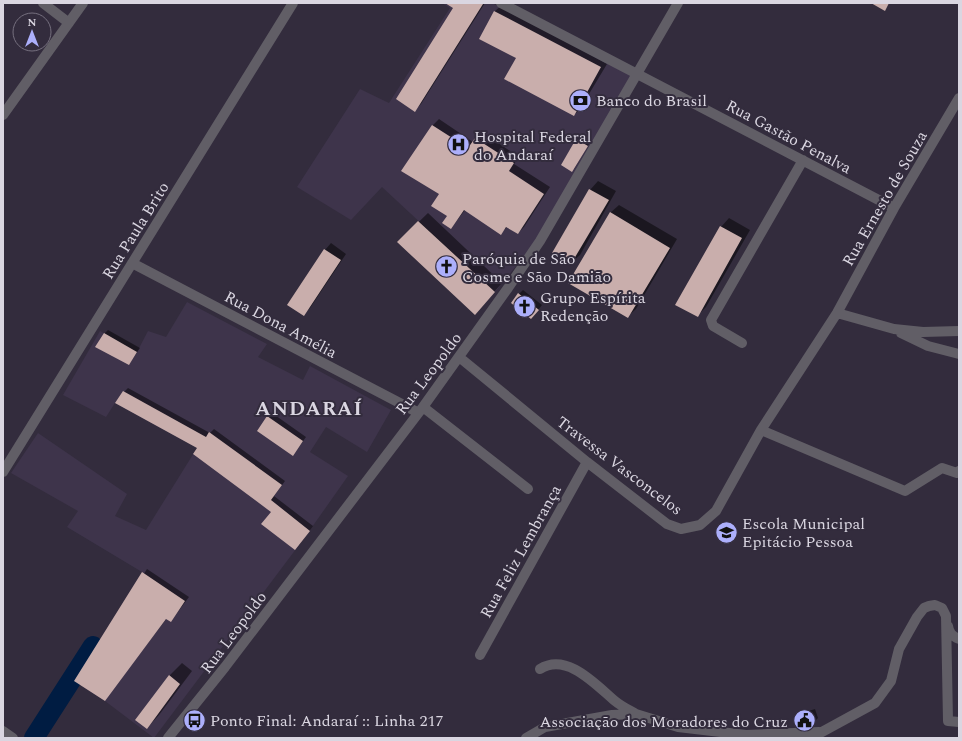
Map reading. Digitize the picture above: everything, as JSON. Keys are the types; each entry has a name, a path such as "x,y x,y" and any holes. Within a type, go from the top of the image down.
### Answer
{"street":[{"path":"43,3 69,23"},
{"path":"3,115 82,3"},
{"name":"Rua Paula Brito","path":"3,471 293,3"},
{"name":"Rua Gastão Penalva","path":"501,3 894,208"},
{"name":"Rua Leopoldo","path":"168,738 225,668 459,357 540,241 636,73 678,3"},
{"name":"Rua Ernesto de Souza","path":"837,313 894,208 959,98"},
{"path":"742,343 713,326 711,320 803,160"},
{"name":"Rua Dona Amélia","path":"132,263 420,409 528,489"},
{"path":"837,313 894,329 923,332 959,331"},
{"name":"Travessa Vasconcelos","path":"459,357 587,462 667,524 681,529 700,525 716,511 761,430 837,313"},
{"path":"894,329 928,346 959,354"},
{"path":"761,430 905,491 942,468 957,474 959,471"},
{"name":"Rua Feliz Lembrança","path":"480,655 587,462"},
{"path":"811,738 823,735 831,727 874,703 891,681 899,649 917,617 924,608 935,605 944,612 948,631 959,639"},
{"path":"944,612 948,721 959,722"},
{"path":"540,669 546,665 556,663 566,665 594,682 615,701 636,714 678,727 746,735 823,735"},
{"path":"526,738 545,727 612,715 636,714"},
{"path":"3,731 13,738"}],"shaded area":[{"name":"Hospital Federal do Andaraí","path":"442,3 492,3 632,75 538,239 495,292 382,187 351,220 297,187 360,89 389,103 450,8"},
{"path":"187,302 267,344 258,357 303,380 310,366 391,410 367,452 326,427 310,452 348,476 305,537 154,738 105,701 74,681 142,572 67,527 78,511 11,473 38,433 127,494 115,516 146,530 197,448 115,403 106,417 63,395 100,331 137,352 148,331 166,337"}],"building":[{"path":"445,3 483,4 415,112 396,99 453,8"},
{"path":"871,3 889,3 885,11"},
{"path":"494,11 601,67 574,116 504,79 516,58 479,39"},
{"path":"432,125 468,148 475,138 514,163 509,171 544,194 518,234 506,227 501,235 464,210 451,229 442,223 447,216 431,206 439,194 401,171"},
{"path":"576,139 588,146 572,172 561,165"},
{"path":"589,189 609,200 571,264 552,253"},
{"path":"610,212 670,248 628,318 568,283"},
{"name":"Paróquia de São Cosme e São Damião","path":"418,221 495,292 475,315 397,242"},
{"path":"720,226 742,238 698,317 675,305"},
{"path":"324,249 341,260 304,316 287,305"},
{"name":"Grupo Espírita Redenção","path":"518,293 539,310 531,319 511,303"},
{"path":"104,333 137,352 129,365 95,347"},
{"path":"123,391 206,437 209,432 282,485 271,500 310,531 295,550 261,524 271,512 193,454 197,448 115,403"},
{"path":"267,416 303,441 293,456 257,431"},
{"path":"142,572 185,601 171,622 166,619 105,701 74,681"},
{"path":"169,675 180,684 147,729 135,720"},
{"name":"Associação dos Moradores do Cruz","path":"811,713 814,723 798,729 794,718"}],"waterway":[{"path":"34,738 93,646"}],"place":[{"name":"Banco do Brasil","path":"580,100"},
{"name":"Hospital Federal do Andaraí","path":"458,145"},
{"name":"Paróquia de São Cosme e São Damião","path":"446,267"},
{"name":"Grupo Espírita Redenção","path":"525,306"},
{"name":"Escola Municipal Epitácio Pessoa","path":"727,532"},
{"name":"Ponto Final: Andaraí :: Linha 217","path":"194,720"},
{"name":"Associação dos Moradores do Cruz","path":"804,721"}],"district":[{"name":"ANDARAÍ","path":"309,408"}]}
